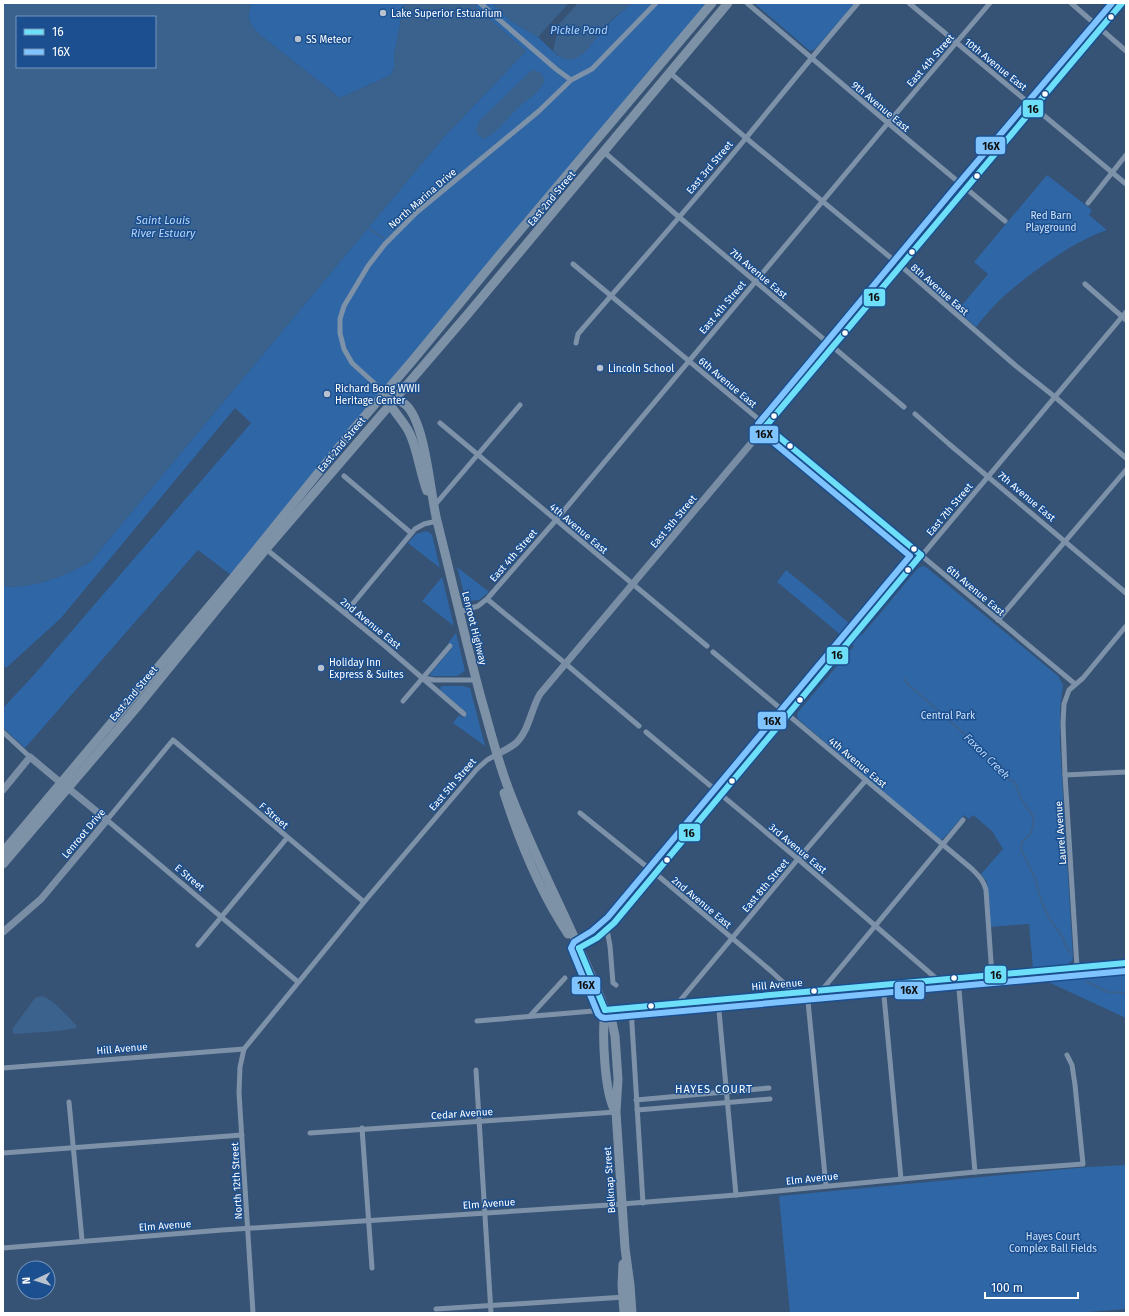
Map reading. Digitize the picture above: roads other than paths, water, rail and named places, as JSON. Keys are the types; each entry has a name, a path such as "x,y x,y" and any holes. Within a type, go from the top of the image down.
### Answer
{"highway":[{"name":"East 2nd Street","path":"3,852 137,707 264,546 352,431 712,3"},
{"name":"East 2nd Street","path":"264,546 467,314 728,3"},
{"name":"Lenroot Highway","path":"385,393 392,401 406,424 411,436 424,485 433,506 496,755 503,791 530,866 555,914 570,938 579,948 605,1010"},
{"name":"East 2nd Street","path":"3,864 65,785"},
{"name":"Belknap Street","path":"605,1010 603,1023 607,1075 609,1096 616,1112 625,1248 627,1297 624,1313"},
{"name":"Belknap Street","path":"627,1297 632,1313"}],"street":[{"path":"480,3 560,73 571,80"},
{"name":"North Marina Drive","path":"385,393 355,367 344,349 340,337 339,323 348,297 377,254 403,225 423,207 539,110 571,80 592,68 656,3"},
{"name":"9th Avenue East","path":"747,3 1005,221"},
{"name":"East 3rd Street","path":"576,343 578,334 746,138 858,3"},
{"name":"10th Avenue East","path":"909,3 1126,184"},
{"name":"East 4th Street","path":"459,612 478,606 487,599 556,520 990,3"},
{"path":"1071,3 1126,51"},
{"name":"East 5th Street","path":"244,1049 364,902 477,769 487,760 512,746 520,739 540,694 1122,3"},
{"name":"8th Avenue East","path":"669,72 1126,458"},
{"name":"7th Avenue East","path":"604,152 904,407"},
{"path":"1088,203 1126,155"},
{"name":"6th Avenue East","path":"573,264 1075,684"},
{"path":"1085,284 1125,316"},
{"name":"East 7th Street","path":"579,948 594,940 607,930 1055,397 1125,316"},
{"path":"433,506 520,405"},
{"name":"7th Avenue East","path":"915,414 1126,593"},
{"name":"4th Avenue East","path":"440,423 707,646"},
{"path":"998,620 1126,470"},
{"path":"344,476 412,533"},
{"path":"345,613 412,533 420,526 437,522"},
{"name":"2nd Avenue East","path":"264,546 464,714"},
{"path":"487,599 639,726"},
{"path":"1075,684 1083,678 1126,626"},
{"path":"403,701 450,646"},
{"name":"4th Avenue East","path":"713,652 977,874 984,883 986,890 992,976"},
{"path":"422,678 434,680 476,680"},
{"name":"Laurel Avenue","path":"1075,684 1069,690 1065,698 1063,723 1077,967"},
{"name":"E Street","path":"3,732 30,757 107,820 298,982"},
{"name":"3rd Avenue East","path":"646,732 798,859 938,980"},
{"name":"Lenroot Drive","path":"3,932 41,899 173,740"},
{"name":"F Street","path":"173,740 364,902"},
{"path":"3,790 30,757"},
{"path":"1065,775 1126,772"},
{"name":"East 8th Street","path":"678,1003 866,780"},
{"name":"2nd Avenue East","path":"580,813 654,873 786,985 792,992"},
{"path":"822,990 963,820"},
{"path":"198,945 287,838"},
{"path":"607,930 610,946 612,982 616,986"},
{"name":"Hill Avenue","path":"477,1021 1126,963"},
{"path":"530,1016 565,978"},
{"path":"958,978 976,1172"},
{"path":"883,985 901,1179"},
{"path":"807,991 826,1186"},
{"path":"718,1000 736,1195"},
{"path":"631,1008 643,1203"},
{"name":"Hill Avenue","path":"3,1068 244,1049"},
{"name":"North 12th Street","path":"244,1049 240,1067 239,1086 253,1313"},
{"name":"Elm Avenue","path":"3,1248 82,1240 248,1228 643,1203 976,1172 1083,1164 1076,1085 1072,1065 1067,1055"},
{"path":"476,1070 492,1313"},
{"path":"636,1100 769,1088"},
{"path":"637,1110 770,1099"},
{"path":"69,1102 82,1240"},
{"name":"Cedar Avenue","path":"310,1133 362,1128 616,1112"},
{"path":"362,1128 372,1268"},
{"path":"3,1153 242,1135"},
{"path":"436,1309 627,1297"}],"water":[{"name":"Saint Louis River Estuary","path":"3,3 251,3 249,17 251,24 256,31 340,98 391,75 394,68 394,57 404,3 478,3 475,6 477,8 526,51 442,139 90,562 59,577 16,587 3,587"},
{"path":"492,3 569,3 538,37 511,21"},
{"name":"Pickle Pond","path":"578,3 632,3 606,25 583,53 577,58 569,59 562,57 553,51 559,24"},
{"path":"532,70 540,72 545,80 540,89 489,136 484,139 478,135 476,129 480,120"},
{"path":"41,996 50,1000 76,1025 77,1028 58,1031 13,1033 13,1028 35,998"}],"waterway":[{"name":"Faxon Creek","path":"368,228 383,238"},
{"name":"Faxon Creek","path":"904,679 1002,767 1006,777 1015,782 1021,799 1033,816 1034,822 1030,835 1022,842 1021,849 1035,878 1039,894 1049,918 1064,939 1070,955"},
{"name":"Faxon Creek","path":"1086,981 1107,992 1126,993"}],"place":[{"name":"Lake Superior Estuarium","path":"383,13"},
{"name":"SS Meteor","path":"298,39"},
{"name":"Lincoln School","path":"600,368"},
{"name":"Richard Bong WWII Heritage Center","path":"327,394"},
{"name":"Holiday Inn Express & Suites","path":"321,668"}],"district":[{"name":"HAYES COURT","path":"714,1089"}],"park label":[{"name":"Red Barn Playground","path":"1051,220"},
{"name":"Central Park","path":"948,715"},
{"name":"Hayes Court Complex Ball Fields","path":"1053,1242"}]}
